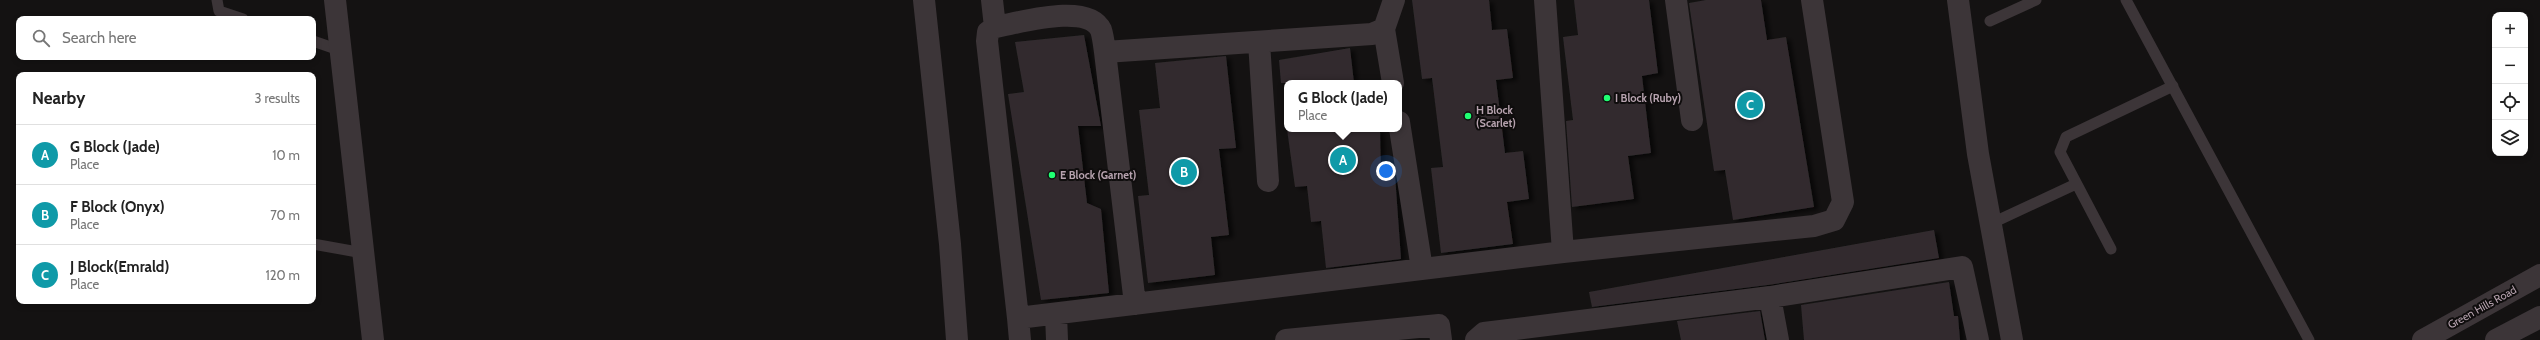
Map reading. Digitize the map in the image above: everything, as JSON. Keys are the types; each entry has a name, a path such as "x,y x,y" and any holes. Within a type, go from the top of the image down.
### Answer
{"street":[{"path":"335,0 339,50 373,340"},
{"path":"924,0 950,244 957,340"},
{"path":"992,0 994,27"},
{"path":"1392,80 1384,29 1394,0"},
{"path":"1544,0 1563,252"},
{"path":"1676,0 1692,120"},
{"path":"1018,318 1563,252 1814,226 1834,220 1843,202 1812,0"},
{"path":"1958,0 1978,154 2012,340"},
{"path":"1020,340 987,41 988,32 994,27 1072,14 1089,18 1100,30 1105,52 1135,304"},
{"path":"1105,52 1372,34 1384,29"},
{"path":"1259,42 1268,181"},
{"path":"1401,132 1422,269"},
{"path":"1476,340 1484,333 1770,298 1962,267 1978,340"},
{"name":"Green Hills Road","path":"2423,340 2540,275"},
{"path":"1770,298 1778,340"},
{"path":"1056,314 1057,340"},
{"path":"2496,340 2540,317"},
{"path":"1286,340 1439,325 1441,340"}],"lane":[{"path":"217,0 219,11 234,16"},
{"path":"1990,21 2036,0"},
{"path":"2126,0 2309,340"},
{"path":"316,42 339,50"},
{"path":"2111,249 2060,152 2066,137 2172,86"},
{"path":"1990,224 2076,184"},
{"path":"316,245 363,253"}],"building":[{"name":"H Block (Scarlet)","path":"1412,0 1489,0 1492,30 1507,29 1513,78 1496,80 1505,153 1523,151 1529,199 1507,202 1513,244 1441,253 1431,168 1443,167 1432,78 1422,79"},
{"name":"I Block (Ruby)","path":"1574,0 1649,0 1658,73 1642,76 1651,153 1628,156 1634,199 1572,207 1566,121 1573,120 1563,37 1578,35"},
{"path":"1706,0 1761,0 1767,40 1786,37 1814,207 1733,220 1725,170 1714,171 1689,3"},
{"name":"E Block (Garnet)","path":"1084,35 1101,126 1078,126 1087,203 1101,209 1109,293 1041,300 1008,94 1024,92 1015,42"},
{"path":"1350,48 1354,80 1284,80 1284,83 1281,83 1279,60"},
{"path":"1226,56 1236,148 1219,149 1229,235 1211,237 1215,275 1148,283 1138,196 1149,195 1139,110 1160,108 1155,63"},
{"path":"1287,132 1380,132 1381,177 1395,175 1401,259 1326,268 1321,221 1311,222 1307,186 1295,187"},
{"path":"1934,230 1939,258 1768,285 1592,307 1589,292"},
{"path":"1949,282 1954,316 1958,316 1960,340 1804,340 1801,305"},
{"path":"1760,311 1765,340 1681,340 1677,321"}],"place":[{"name":"I Block (Ruby)","path":"1607,98"},
{"name":"J Block(Emrald)","path":"1750,105"},
{"name":"H Block (Scarlet)","path":"1468,116"},
{"name":"G Block (Jade)","path":"1343,160"},
{"name":"F Block (Onyx)","path":"1184,172"},
{"name":"E Block (Garnet)","path":"1052,175"}]}
